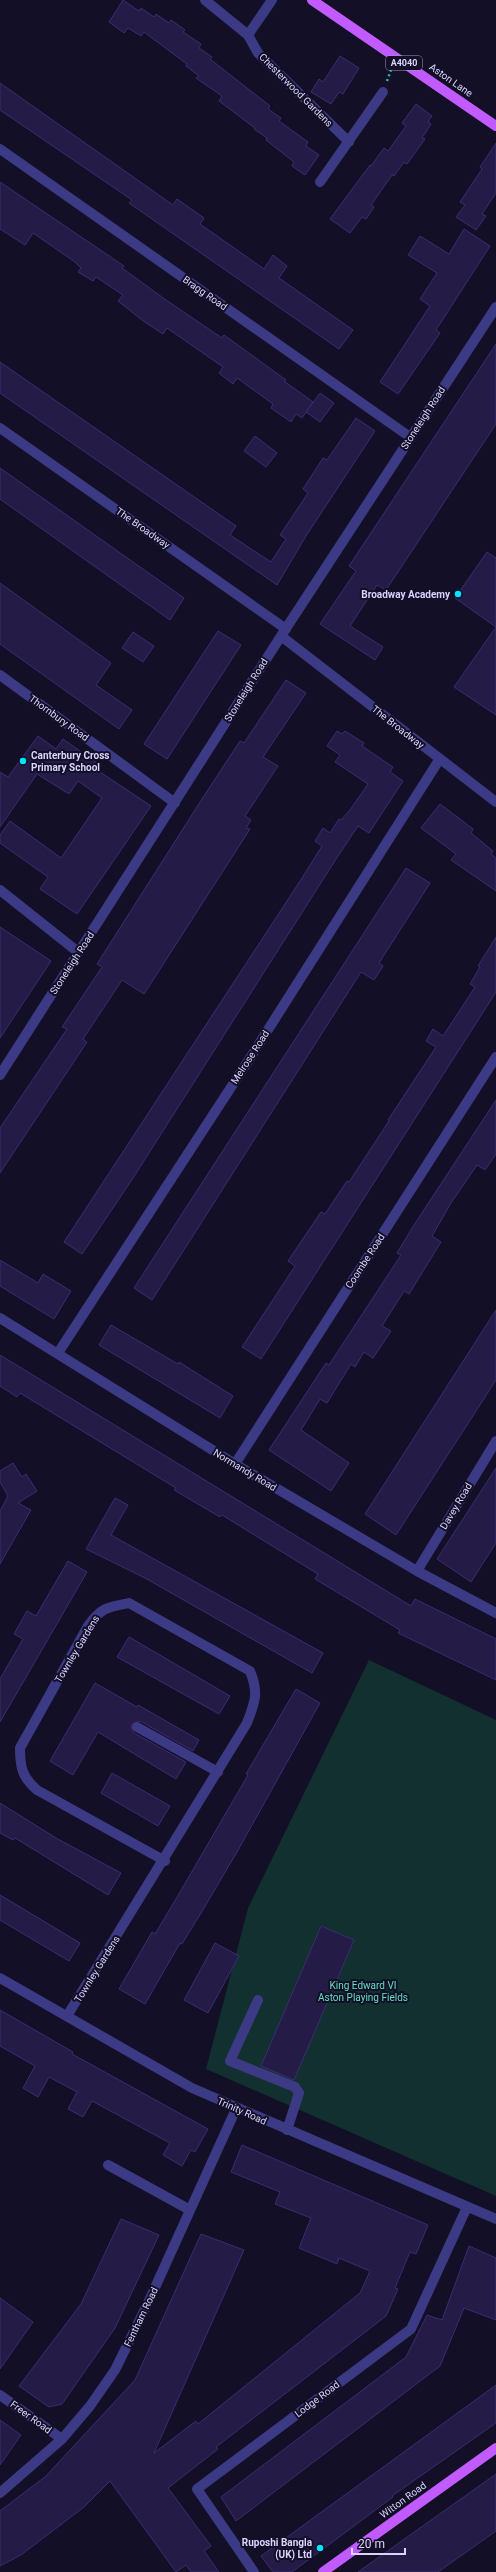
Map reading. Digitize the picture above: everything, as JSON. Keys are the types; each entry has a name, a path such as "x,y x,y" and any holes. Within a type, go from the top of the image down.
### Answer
{"main road":[{"name":"Aston Lane","path":"312,0 496,126"},
{"name":"Witton Road","path":"323,2572 496,2448"}],"street":[{"name":"Chesterwood Gardens","path":"205,0 248,35 258,53 349,142"},
{"path":"248,35 272,0"},
{"path":"320,182 383,92"},
{"name":"Bragg Road","path":"0,149 410,437"},
{"name":"Stoneleigh Road","path":"0,1075 283,632 496,307"},
{"name":"The Broadway","path":"0,428 283,632 439,760 496,802"},
{"name":"Thornbury Road","path":"0,675 175,803"},
{"name":"Melrose Road","path":"58,1353 252,1055 439,760"},
{"path":"0,890 78,952"},
{"name":"Coombe Road","path":"235,1464 496,1057"},
{"name":"Normandy Road","path":"0,1318 235,1464 417,1571 496,1613"},
{"name":"Davey Road","path":"417,1571 496,1440"},
{"name":"Townley Gardens","path":"67,2016 164,1861 248,1723 256,1700 256,1685 250,1671 129,1603 99,1611 20,1748 20,1768 26,1780 37,1790 164,1861"},
{"path":"137,1727 218,1772"},
{"name":"Trinity Road","path":"0,1978 192,2088 236,2109 496,2219"},
{"path":"258,2000 230,2061 295,2087 299,2093 287,2130"},
{"name":"Fentham Road","path":"0,2493 62,2439 90,2406 115,2370 148,2303 236,2109"},
{"path":"108,2165 190,2210"},
{"name":"Lodge Road","path":"254,2572 197,2489 411,2329 467,2207"},
{"name":"Freer Road","path":"0,2394 62,2439"}],"path":[{"path":"383,92 396,57"}],"green space":[{"name":"King Edward VI Aston Playing Fields","path":"369,1660 496,1720 496,2196 206,2069 248,1908"}],"building":[{"path":"123,0 139,11 141,8 154,17 156,14 169,23 171,20 185,30 183,32 201,44 199,48 212,57 210,59 270,106 268,109 281,118 279,121 308,142 306,146 319,155 305,175 292,166 294,162 266,140 267,138 219,101 222,96 196,78 199,76 186,66 187,64 144,32 141,36 128,28 124,33 109,22"},
{"path":"340,56 359,68 343,94 339,92 331,104 311,92 319,79 323,82"},
{"path":"0,83 173,205 177,199 204,218 200,224 264,269 273,255 287,266 279,278 353,330 339,349 129,203 132,200 0,110"},
{"path":"416,104 432,116 428,122 431,124 422,138 425,139 407,164 404,162 394,176 392,175 371,205 374,207 366,219 362,217 350,233 330,219 384,148 388,151 406,126 402,123"},
{"path":"496,143 496,193 482,214 486,216 476,230 456,217 465,205 460,202 482,169 480,167"},
{"path":"0,182 124,266 122,268 166,300 222,338 224,335 286,380 284,381 313,402 302,418 296,414 291,422 271,408 273,404 237,378 233,384 219,373 223,367 167,328 163,334 142,320 118,301 123,295 96,277 93,281 78,272 81,268 75,262 33,233 25,245 0,229"},
{"path":"464,229 490,246 436,330 440,333 398,394 380,382 430,306 420,299 437,273 408,255 420,236 449,254"},
{"path":"496,344 496,424 386,590 377,585 350,626 383,647 375,660 320,624 356,571 349,566"},
{"path":"0,362 236,526 230,535 271,562 286,539 280,535 308,493 303,489 323,458 327,460 356,418 375,431 306,536 277,585 0,393"},
{"path":"320,393 334,403 320,422 306,412"},
{"path":"255,436 277,453 266,467 244,451"},
{"path":"0,468 184,598 170,620 0,499"},
{"path":"487,552 496,558 496,627 455,598"},
{"path":"0,583 111,663 96,685 132,710 119,729 0,644"},
{"path":"496,627 496,715 454,687"},
{"path":"218,631 241,645 167,759 144,744"},
{"path":"133,632 154,646 143,662 122,648"},
{"path":"286,680 306,693 263,757 278,766 245,816 251,820 246,828 250,829 144,994 122,980 83,1039 87,1042 0,1173 0,1128 67,1029 62,1027 102,967 97,964 202,799 240,741 244,743"},
{"path":"337,731 342,734 345,731 364,743 362,746 393,767 390,772 403,781 369,833 358,826 133,1178 82,1254 64,1242 302,878 322,846 315,841 323,828 330,833 339,819 341,820 350,810 368,784 335,762 340,755 327,746"},
{"path":"38,736 56,749 63,739 97,763 94,768 151,806 77,914 40,889 48,877 0,843 0,835 10,821 61,858 102,798 78,781 69,794 37,774 0,827 0,772 8,777"},
{"path":"440,804 473,829 471,833 493,851 491,854 496,858 496,891 451,860 456,854 421,828"},
{"path":"406,868 430,883 379,963 383,966 374,980 361,972 152,1300 134,1288"},
{"path":"0,927 51,961 0,1038"},
{"path":"496,937 496,992 261,1359 242,1347 295,1266 288,1261 321,1212 325,1214 347,1181 349,1182 389,1121 388,1120 436,1047 426,1041 433,1029 443,1036 475,987 470,984 480,967 478,966"},
{"path":"496,1100 496,1154 485,1170 477,1165 451,1203 432,1236 441,1242 409,1294 404,1291 382,1326 391,1331 373,1358 364,1352 355,1367 351,1364 327,1403 320,1399 301,1430 349,1463 331,1491 269,1450 326,1363 329,1365 401,1255 397,1253 414,1225"},
{"path":"0,1260 38,1283 43,1274 71,1291 54,1319 0,1286"},
{"path":"496,1310 496,1380 396,1535 365,1514"},
{"path":"111,1325 178,1364 179,1362 233,1396 220,1418 99,1345"},
{"path":"0,1355 411,1606 415,1599 496,1639 496,1680 398,1633 400,1630 315,1579 318,1574 222,1515 220,1517 174,1490 176,1488 20,1393 17,1397 0,1386"},
{"path":"13,1463 22,1477 26,1474 37,1491 18,1503 31,1510 0,1564 0,1511 8,1496 0,1482 0,1471"},
{"path":"496,1468 496,1543 471,1582 437,1559"},
{"path":"115,1498 128,1505 111,1535 323,1653 312,1673 145,1578 86,1549"},
{"path":"68,1561 87,1572 0,1722 0,1679 23,1639 14,1634 27,1611 36,1616"},
{"path":"129,1637 230,1696 219,1714 117,1657"},
{"path":"95,1683 137,1707 138,1705 199,1740 193,1751 140,1721 132,1724 131,1727 134,1733 186,1762 176,1779 98,1732 73,1775 50,1761"},
{"path":"296,1689 320,1703 237,1852 182,1944 180,1943 145,2004 119,1989 152,1932 155,1934 176,1899 248,1775 246,1774"},
{"path":"112,1773 170,1806 158,1826 101,1793"},
{"path":"0,1803 56,1838 121,1873 108,1895 15,1838 13,1840 0,1833"},
{"path":"0,1895 80,1943 69,1961 0,1920"},
{"path":"321,1926 354,1940 294,2080 261,2066"},
{"path":"215,1943 239,1956 208,2013 184,2000"},
{"path":"0,2010 73,2052 72,2054 208,2129 195,2152 191,2150 182,2166 163,2155 170,2143 92,2101 83,2117 68,2109 77,2092 49,2077 38,2097 23,2088 35,2066 0,2046"},
{"path":"242,2145 428,2225 416,2254 410,2252 395,2288 398,2289 386,2316 216,2447 218,2449 168,2488 211,2546 204,2551 219,2572 191,2572 186,2565 176,2572 110,2481 84,2507 21,2555 0,2566 0,2511 46,2476 135,2380 201,2234 244,2250 154,2453 196,2421 198,2424 360,2293 370,2271 339,2258 337,2264 299,2248 311,2218 275,2204 280,2192 231,2172"},
{"path":"121,2219 159,2235 115,2328 62,2404 49,2407 19,2386 81,2304"},
{"path":"469,2246 496,2258 496,2320 464,2308 440,2366 236,2521 221,2497 406,2357 427,2315 442,2320"},
{"path":"0,2298 33,2322 0,2369"},
{"path":"496,2385 496,2423 392,2496 393,2497 292,2572 273,2572 261,2556"},
{"path":"0,2420 21,2435 0,2465"},
{"path":"496,2474 496,2531 438,2572 358,2572"}],"place":[{"name":"Broadway Academy","path":"458,594"},
{"name":"Canterbury Cross Primary School","path":"23,761"},
{"name":"Ruposhi Bangla (UK) Ltd","path":"320,2548"}]}
